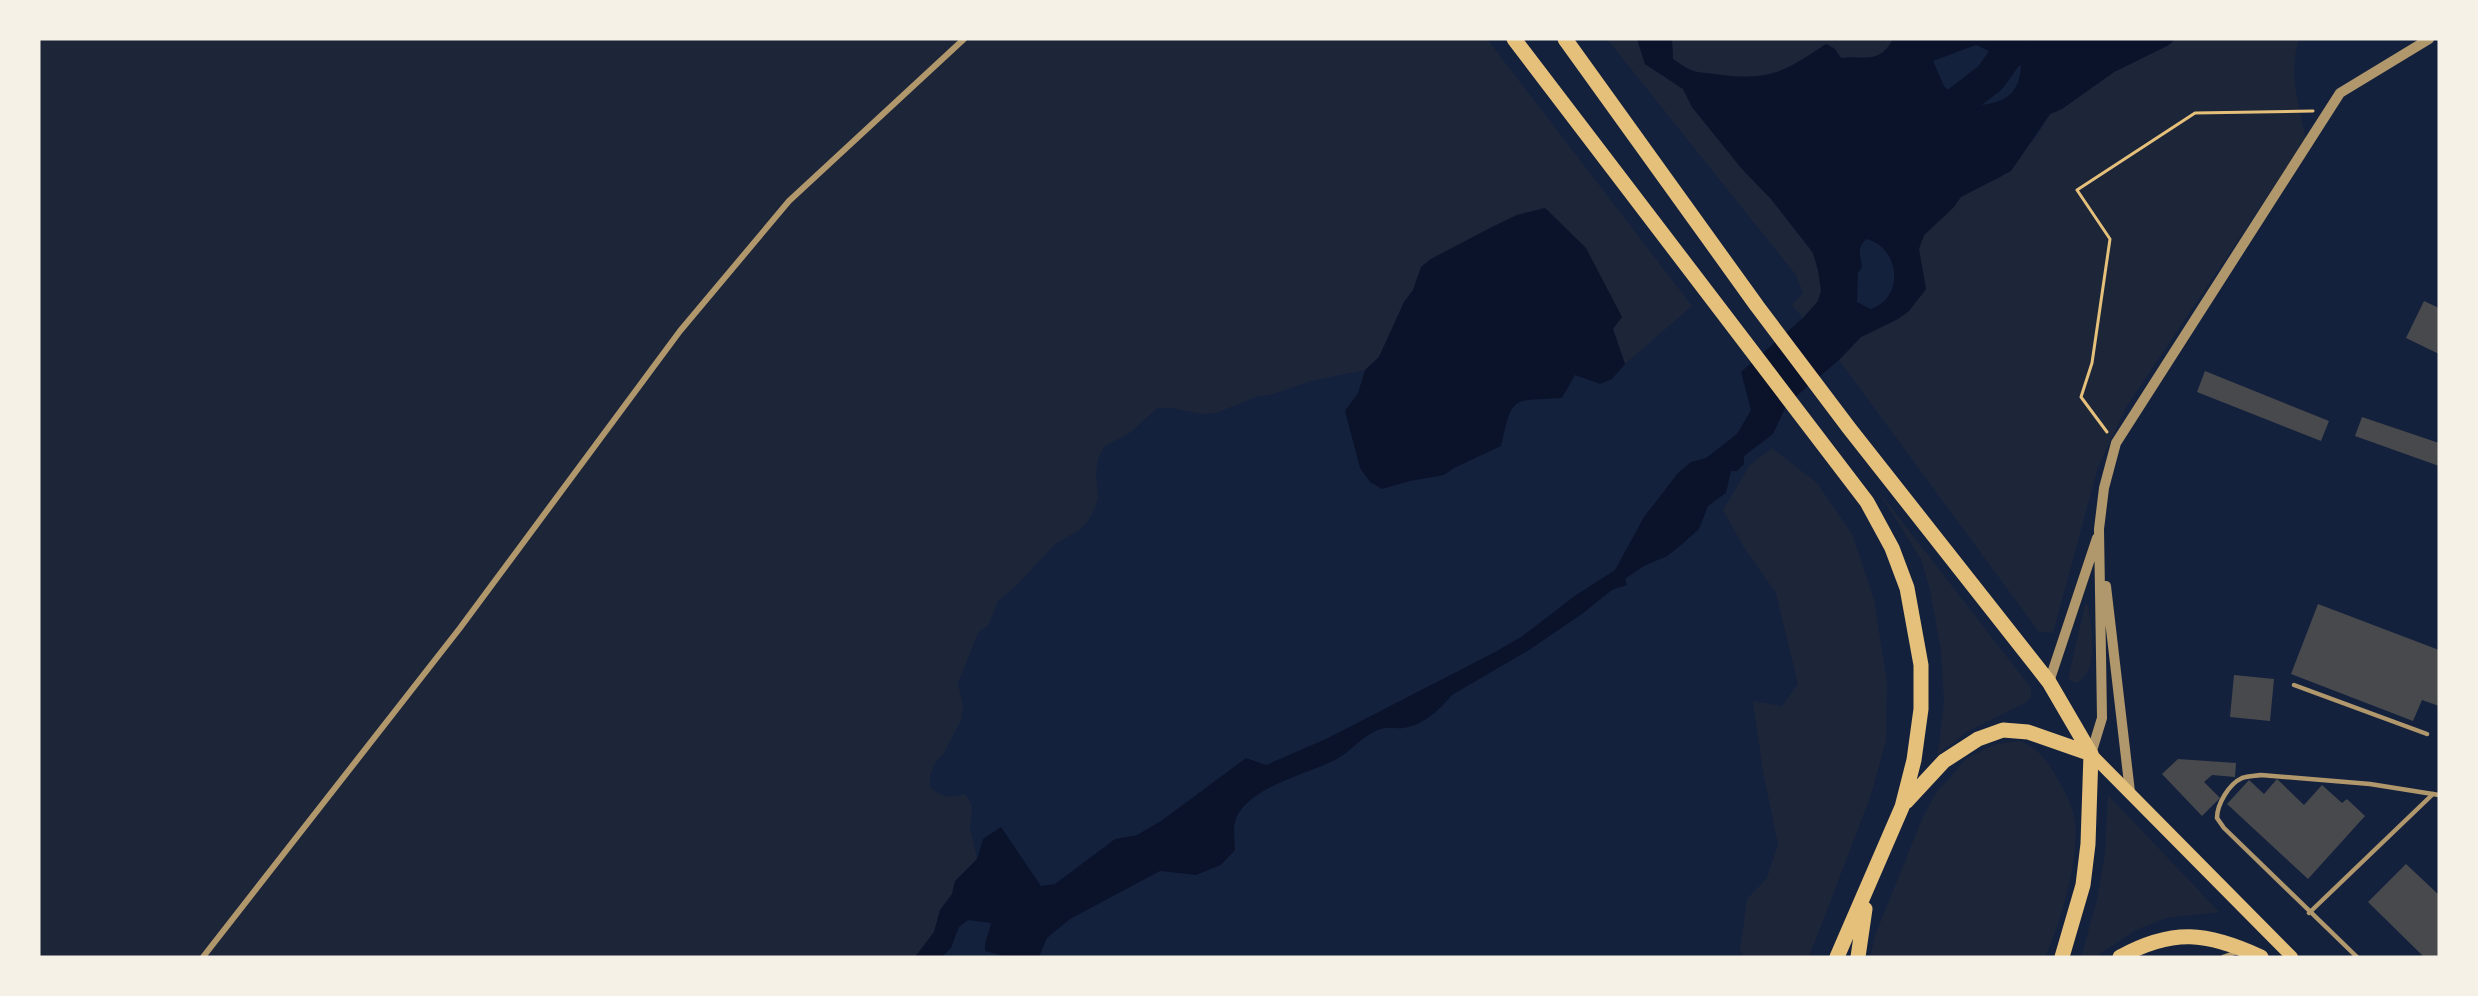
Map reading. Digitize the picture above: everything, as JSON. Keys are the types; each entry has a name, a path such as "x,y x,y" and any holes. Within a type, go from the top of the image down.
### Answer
{"highway":[{"path":"1514,39 1867,502 1892,548 1909,598 1921,665 1921,709 1914,760 1902,807 1837,957"},
{"path":"1565,39 1756,306 2049,682 2091,754 2088,844 2083,885 2062,957"},
{"path":"1902,807 1944,761 1978,739 2003,730 2028,732 2091,754"},
{"path":"1858,957 1870,879"},
{"path":"2120,957 2159,939 2183,936 2211,939 2261,957"}],"main road":[{"path":"2091,754 2292,957"}],"street":[{"path":"203,957 460,628 687,322 789,201 964,39"},
{"path":"2091,754 2102,718 2099,529 2104,489 2115,443 2340,93 2429,39"},
{"path":"2049,682 2099,529"},
{"path":"2099,529 2130,792"}],"lane":[{"path":"2295,685 2427,734"},
{"path":"2356,957 2309,913 2217,818 2218,806 2236,782 2245,777 2261,775 2370,784 2436,795"},
{"path":"2309,913 2436,795"},
{"path":"2223,957 2245,950"}],"path":[{"path":"2115,443 2082,397 2092,363 2110,239 2077,190 2194,113 2314,111"}],"shaded area":[{"path":"39,39 1487,39 1692,306 1625,364 1586,248 1545,208 1517,215 1431,259 1421,267 1413,290 1404,302 1379,357 1365,370 1311,381 1270,395 1256,397 1216,413 1201,414 1172,408 1157,408 1131,432 1104,447 1098,459 1096,472 1098,497 1088,521 1079,530 1055,544 1018,584 998,601 989,624 978,633 958,683 963,707 961,720 944,753 935,763 930,775 930,787 946,796 965,794 972,805 970,828 977,859 955,881 952,894 940,910 934,932 915,957 39,957"},
{"path":"1607,39 1637,39 1645,64 1683,89 1692,107 1742,169 1771,199 1813,253 1821,280 1821,291 1819,301 1803,318 1792,305 1803,293 1796,275"},
{"path":"1637,39 1672,39 1673,59 1691,70 1752,76 1777,72 1800,61 1826,44 1835,49 1841,58 1876,56 1887,48 1892,41 1890,39 2175,39 2169,45 2114,72 2062,109 2050,114 2011,171 1961,197 1953,208 1924,235 1919,249 1926,289 1909,311 1861,337 1839,360 1787,404 1773,434 1744,456 1744,464 1737,471 1731,471 1726,493 1708,506 1699,529 1667,556 1644,566 1625,579 1627,585 1612,590 1582,614 1529,650 1452,695 1437,711 1424,720 1404,728 1384,728 1374,732 1335,760 1263,791 1241,810 1235,822 1235,850 1221,865 1196,875 1160,871 1070,919 1047,938 1039,957 1007,957 985,951 991,923 968,920 959,927 951,948 942,957 915,957 934,932 940,910 952,894 955,881 977,859 983,839 1001,827 1041,886 1055,884 1115,839 1137,835 1161,821 1246,758 1266,765 1328,738 1495,652 1521,637 1576,595 1615,570 1644,517 1678,473 1691,462 1706,458 1737,434 1751,410 1741,372 1803,318 1818,301 1821,291 1818,270 1813,253 1771,199 1742,169 1692,107 1683,89 1645,64","holes":["1976,45 2021,66 2019,78 2015,88 2003,99 1985,105 1964,107 1944,86 1933,61","1866,239 1886,251 1894,272 1894,283 1890,294 1882,303 1871,309 1857,302 1858,273 1862,267 1860,249"]},
{"path":"1672,39 1890,39 1892,41 1881,53 1870,57 1841,58 1835,49 1826,44 1800,61 1777,72 1738,76 1700,72 1686,68 1673,59"},
{"path":"2175,39 2299,39 2294,64 2298,101 2306,139 2127,406 2098,467 2053,633 2039,632 1839,360 1861,337 1909,311 1926,289 1918,249 1924,235 1953,208 1961,197 1973,189 2000,178 2036,137 2050,114 2062,109 2114,72 2169,45"},
{"path":"1545,208 1586,248 1622,317 1613,329 1625,364 1612,379 1600,384 1575,375 1562,398 1523,401 1516,404 1508,417 1501,446 1444,475 1382,489 1370,482 1360,468 1345,411 1358,393 1365,370 1379,357 1404,302 1413,290 1421,267 1431,259 1517,215"},
{"path":"1772,448 1817,483 1852,534 1874,600 1887,683 1886,740 1871,795 1809,957 1744,957 1740,951 1747,899 1767,878 1778,844 1763,772 1753,701 1782,706 1798,684 1776,593 1743,546 1723,510 1750,465"},
{"path":"1876,488 2031,688 2031,697 2027,702 1966,732 1938,755 1944,702 1941,651 1930,590 1921,559"},
{"path":"2085,604 2088,605 2091,624 2091,659 2089,669 2077,683 2068,680"},
{"path":"2021,741 2037,751 2053,770 2068,799 2075,823 2076,838 2072,872 2057,926 2046,955 2044,957 1870,957 1876,933 1922,819 1936,793 1967,758 1996,744"},
{"path":"2108,795 2219,912 2166,918 2136,930 2095,957 2081,957 2097,900 2105,852"}],"building":[{"path":"2424,301 2439,308 2439,354 2406,338"},
{"path":"2205,371 2329,421 2321,441 2197,392"},
{"path":"2362,417 2439,443 2439,466 2355,436"},
{"path":"2318,604 2439,650 2439,706 2422,700 2413,721 2291,674"},
{"path":"2234,675 2274,679 2270,721 2230,717"},
{"path":"2178,759 2236,763 2235,777 2212,775 2204,782 2220,798 2202,816 2162,774"},
{"path":"2277,779 2304,805 2322,785 2342,803 2347,799 2365,816 2308,879 2227,804 2249,780 2264,794"},
{"path":"2406,864 2439,895 2439,957 2424,957 2368,902"}],"waterway":[{"path":"1922,130 1990,78 2018,39"}]}
